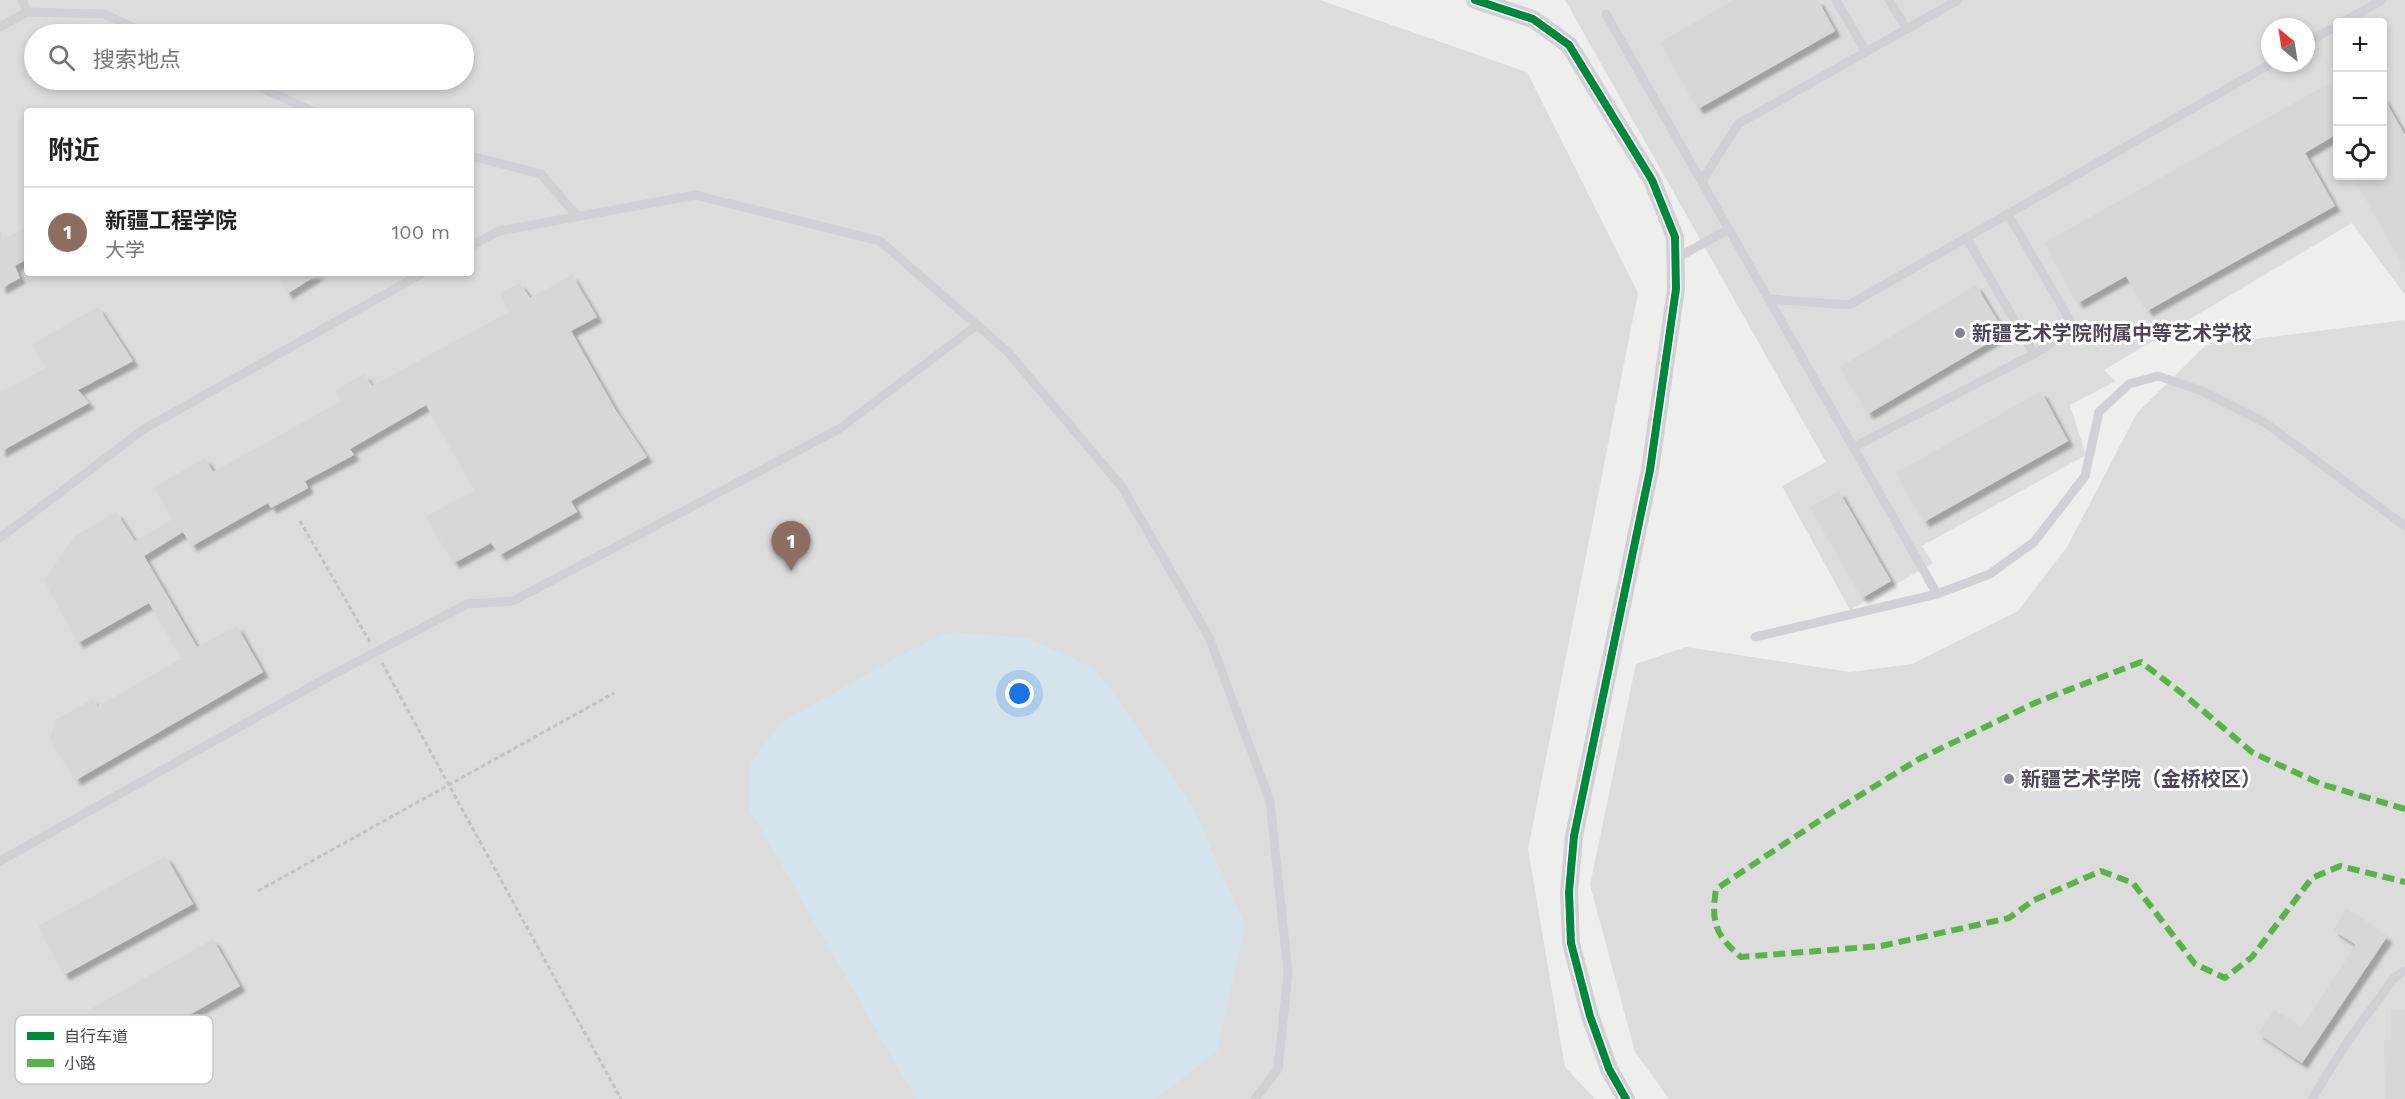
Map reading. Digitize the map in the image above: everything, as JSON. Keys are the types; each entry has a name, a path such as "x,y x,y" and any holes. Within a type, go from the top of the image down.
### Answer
{"street":[{"path":"1475,0 1533,19 1569,45 1652,180 1675,237 1676,289 1650,470 1574,837 1569,892 1571,943 1590,1016 1609,1069 1626,1099"}],"lane":[{"path":"22,0 27,12"},
{"path":"1836,0 1866,52"},
{"path":"1889,0 1906,29"},
{"path":"1702,181 1738,124 1958,0"},
{"path":"2350,18 2382,0"},
{"path":"0,27 27,12 104,14 126,24"},
{"path":"1606,14 1937,594"},
{"path":"2315,38 2333,27"},
{"path":"1769,299 1849,305 2261,69"},
{"path":"266,90 305,108"},
{"path":"474,157 541,174 577,216"},
{"path":"474,244 499,231 695,195 880,241 1008,352 1122,487 1209,637 1270,801 1288,973 1278,1069 1255,1099"},
{"path":"1854,447 2034,354 2075,329 2008,214"},
{"path":"1675,259 1729,229"},
{"path":"1966,237 2034,354"},
{"path":"0,538 144,429 418,276"},
{"path":"0,861 466,604 513,601 839,429 977,325"},
{"path":"1755,637 1937,594 1990,574 2034,542 2085,476 2099,412 2129,384 2158,376 2202,391 2264,422 2405,526"},
{"path":"2312,1099 2347,1042 2394,978 2405,971"}],"path":[{"path":"300,521 376,652 621,1099"},
{"path":"258,891 614,693"}],"shaded area":[{"path":"0,0 1320,0 1527,72 1638,293 1528,849 1565,1067 1595,1099 0,1099"},
{"name":"新疆艺术学院附属中等艺术学校","path":"1565,0 2405,0 2405,295 2352,223 2104,370 2116,381 2070,405 2086,455 1922,546 1933,563 1850,610 1782,486 1826,462"},
{"name":"新疆艺术学院（金桥校区）","path":"2405,320 2405,1099 1669,1099 1635,1052 1590,885 1636,664 1686,647 1850,672 1912,664 2018,611 2067,547 2137,413 2206,345"},
{"path":"950,632 1027,638 1096,669 1192,805 1245,925 1217,1051 1156,1099 916,1099 750,810 751,761 782,722 909,651"}],"building":[{"path":"1734,0 1818,0 1835,31 1698,109 1660,42"},
{"path":"2333,81 2333,136 2305,153 2335,206 2147,311 2126,276 2078,303 2044,243"},
{"path":"2387,104 2405,135 2405,268 2355,180 2387,180"},
{"path":"24,229 24,261 15,266 20,278 0,289 0,231 4,239"},
{"path":"572,275 597,317 571,331 615,409 647,457 571,501 577,512 500,555 491,543 454,563 426,517 475,490 426,405 350,449 354,455 305,481 308,488 271,508 268,503 192,546 183,532 144,556 197,647 237,626 263,672 76,780 50,739 55,720 93,699 97,707 182,658 149,603 78,643 44,580 75,536 116,512 135,541 173,519 154,487 205,458 213,472 341,401 335,390 364,374 372,386 509,312 500,293 520,283 530,298"},
{"path":"278,276 315,276 287,294"},
{"path":"1976,285 2005,333 1868,414 1840,367"},
{"path":"98,307 133,361 78,390 89,403 0,452 0,393 47,367 32,344"},
{"path":"2041,391 2068,441 1924,522 1896,473"},
{"path":"1839,491 1891,581 1862,598 1810,507"},
{"path":"166,856 193,904 64,975 38,926"},
{"path":"2346,909 2387,937 2302,1063 2258,1033 2274,1010 2301,1028 2356,945 2333,930"},
{"path":"213,939 240,986 189,1015 89,1015 87,1011"},
{"path":"2391,1010 2405,1010 2405,1099 2385,1099 2384,1040 2391,1040"}],"marked path":[{"path":"2405,809 2321,784 2253,753 2141,662 2037,702 1919,759 1831,813 1716,889 1714,910 1720,935 1741,957 1881,946 2009,918 2034,900 2101,871 2133,883 2195,964 2225,978 2252,957 2312,878 2340,866 2405,882"}],"cycle path":[{"path":"1475,0 1533,19 1569,45 1652,180 1675,237 1676,289 1650,470 1574,836 1569,892 1571,943 1590,1016 1609,1069 1626,1099"}],"place":[{"name":"新疆艺术学院附属中等艺术学校","path":"1960,333"},
{"name":"新疆工程学院","path":"791,571"},
{"name":"新疆艺术学院（金桥校区）","path":"2009,779"}]}
